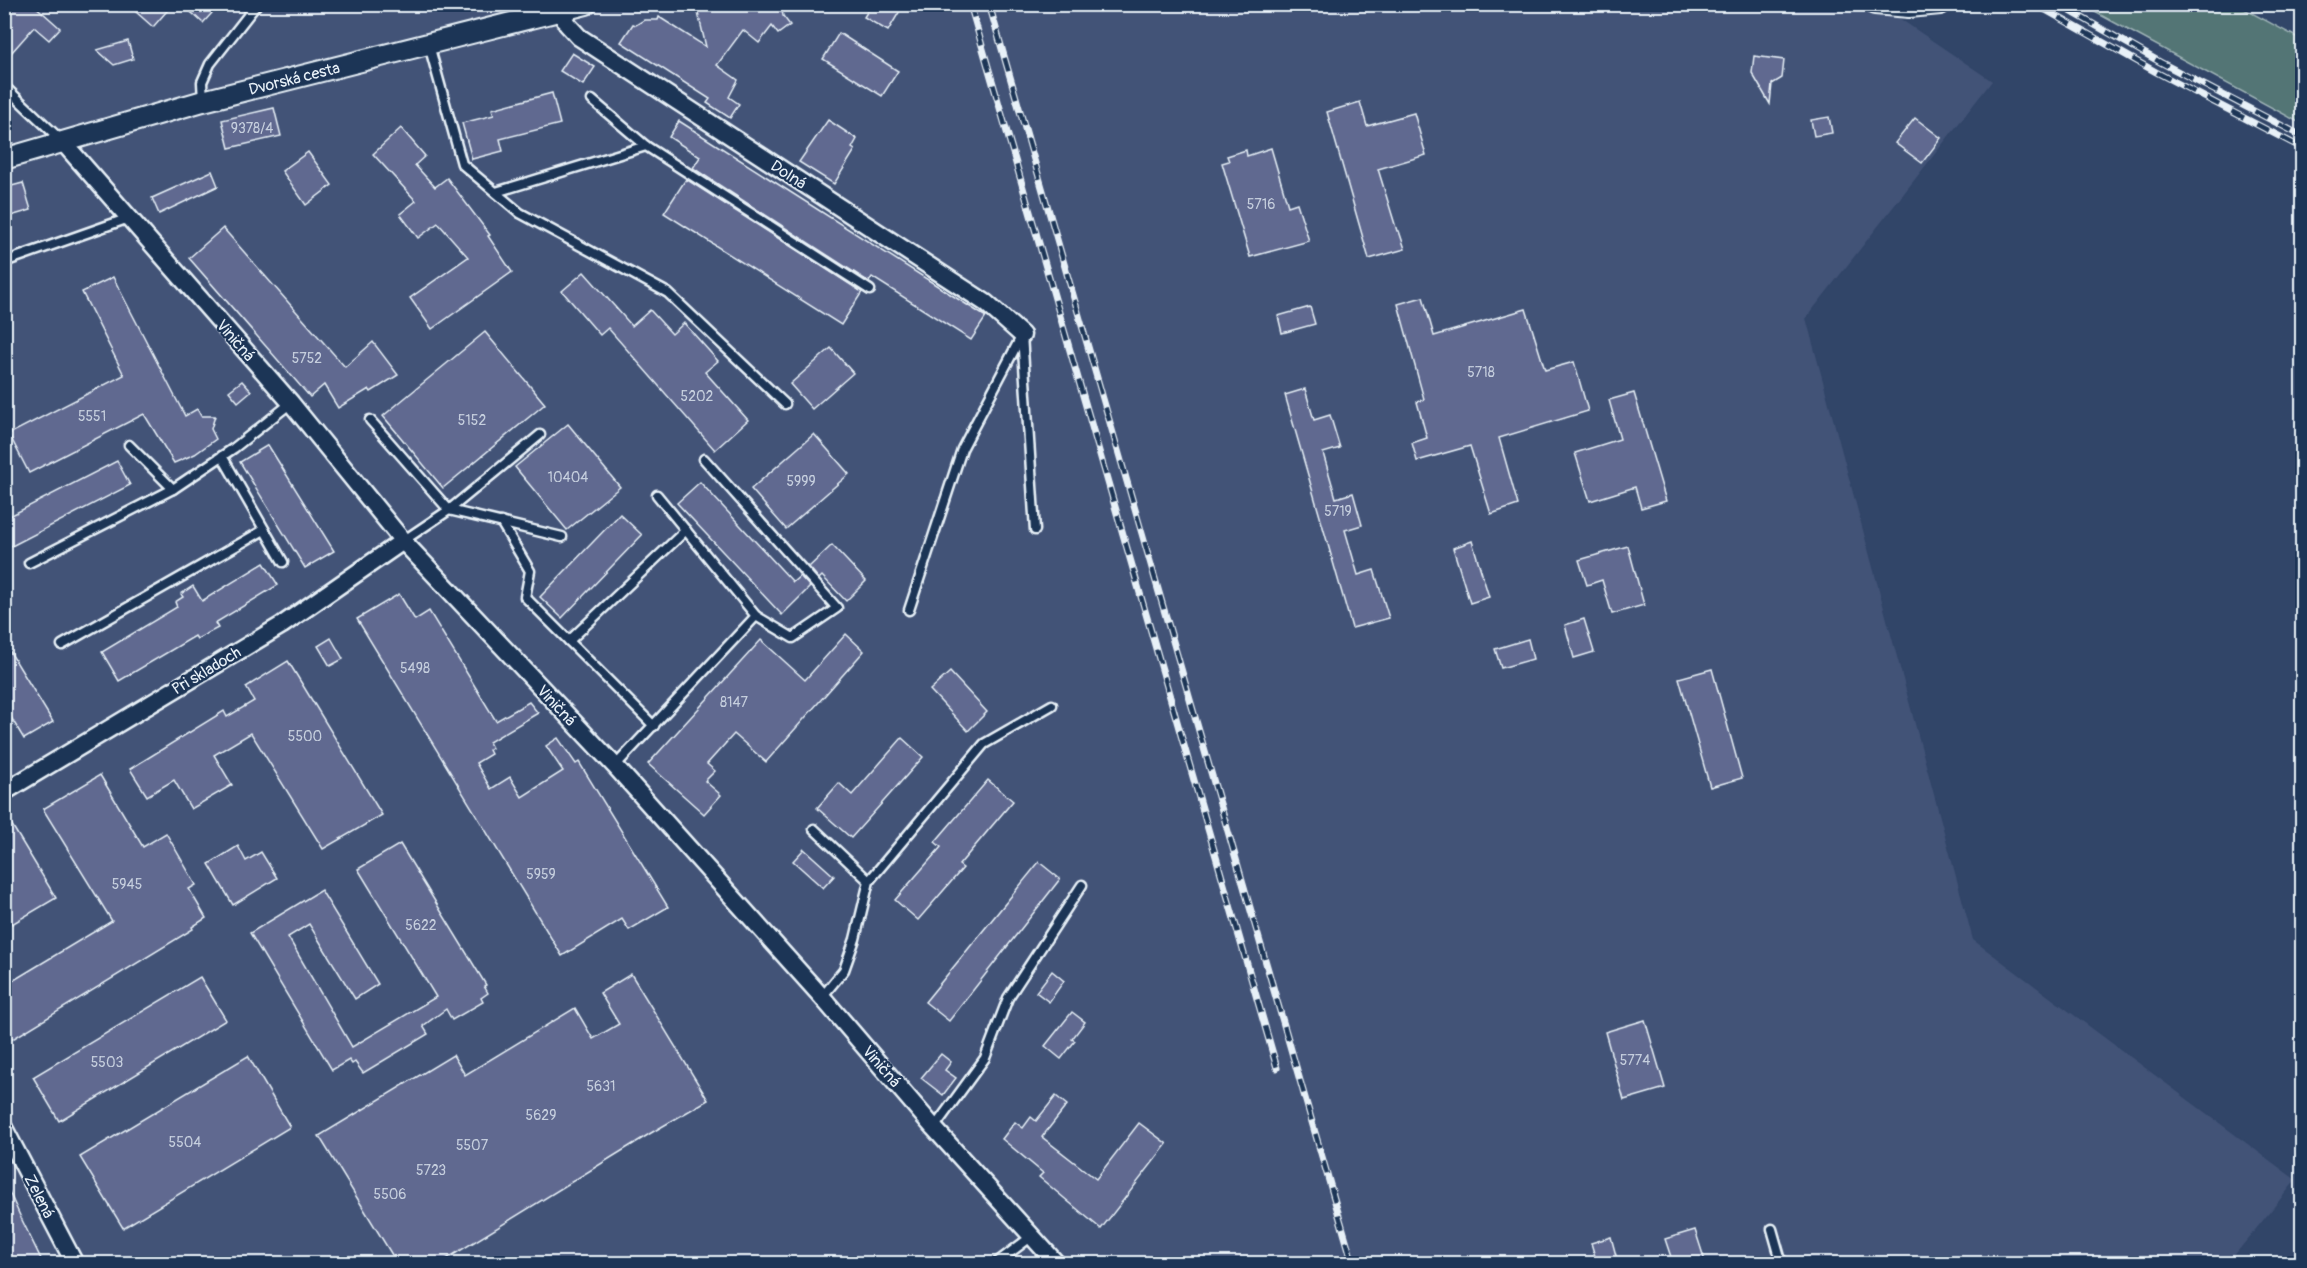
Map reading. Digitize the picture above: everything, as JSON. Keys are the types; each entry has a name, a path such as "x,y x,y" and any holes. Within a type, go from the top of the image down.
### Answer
{"street":[{"name":"Dvorská cesta","path":"4,159 203,101 586,4"},
{"path":"1875,4 1909,7 1940,4"},
{"name":"Dolná","path":"560,11 567,24 579,37 986,303 1022,334"},
{"name":"Viničná","path":"62,141 291,403 403,541 615,766 822,997 934,1128 1057,1263"},
{"name":"Pri skladoch","path":"4,792 282,625 403,541"},
{"name":"Zelená","path":"4,1128 75,1263"}],"lane":[{"path":"203,101 202,82 210,64 257,4"},
{"path":"429,44 462,164 520,213 668,293 784,404"},
{"path":"4,86 62,141"},
{"path":"592,100 646,146 870,290"},
{"path":"496,192 646,146"},
{"path":"4,262 129,218"},
{"path":"1022,334 1035,530"},
{"path":"909,610 962,449 1022,334"},
{"path":"29,563 173,489 222,456 291,403"},
{"path":"370,420 449,510 562,537"},
{"path":"403,541 449,510 540,435"},
{"path":"129,445 173,489"},
{"path":"222,456 283,562"},
{"path":"657,495 756,616 793,638 837,608 704,459"},
{"path":"501,522 530,571 525,597 654,726"},
{"path":"62,645 264,531"},
{"path":"568,641 687,531"},
{"path":"615,766 756,616"},
{"path":"822,997 844,970 855,939 868,880 984,744 1052,705"},
{"path":"814,829 868,880"},
{"path":"934,1128 985,1058 1008,998 1082,885"},
{"path":"1772,1229 1782,1263"},
{"path":"994,1263 1032,1236"}],"shaded area":[{"path":"1878,4 1992,81 1806,318 1973,940 2296,1180 2228,1263 5,1264 5,5"}],"green space":[{"path":"2082,5 2237,5 2302,40 2302,124"}],"building":[{"path":"4,4 33,4 60,28 49,40 34,27 4,61"},
{"path":"127,4 173,4 153,27"},
{"path":"182,4 220,4 203,23"},
{"path":"696,4 781,4 783,16 790,25 778,34 772,26 759,43 743,30 717,65 738,80 729,97 739,104 730,118 707,103 710,99 621,42 633,24 636,25 644,20 658,20 659,17 706,47"},
{"path":"872,4 904,4 888,31 864,17"},
{"path":"839,33 898,71 882,96 823,59"},
{"path":"128,41 133,59 114,65 97,50"},
{"path":"572,53 595,67 583,85 560,71"},
{"path":"1754,56 1784,60 1782,78 1772,84 1770,104 1752,73"},
{"path":"552,93 560,124 500,139 503,151 472,159 462,123 494,115 492,109"},
{"path":"1360,102 1367,126 1414,113 1426,155 1378,169 1397,231 1399,231 1405,249 1369,259 1327,112"},
{"path":"274,108 281,136 229,148 222,120"},
{"path":"1829,117 1832,133 1814,136 1811,120"},
{"path":"1915,118 1941,138 1922,163 1895,143"},
{"path":"828,120 857,139 852,148 855,150 834,184 799,162"},
{"path":"679,121 986,317 971,340 872,277 869,282 693,168 700,157 669,137"},
{"path":"401,128 425,156 415,165 435,187 447,178 490,235 488,236 512,272 432,329 410,298 468,257 438,223 418,238 400,214 416,201 373,154"},
{"path":"1271,148 1288,206 1297,203 1309,241 1250,257 1222,163 1229,161 1227,156 1246,150 1247,156"},
{"path":"308,152 332,185 306,205 282,171"},
{"path":"212,171 218,186 159,214 152,198"},
{"path":"686,179 862,292 841,325 664,213"},
{"path":"23,183 31,210 4,218 4,188"},
{"path":"223,228 345,367 373,342 398,375 371,392 369,389 338,408 324,385 310,397 189,258"},
{"path":"584,272 632,326 650,310 672,334 684,323 718,361 705,372 748,420 715,450 608,328 600,335 562,291"},
{"path":"113,277 185,416 197,409 201,416 215,416 211,429 216,439 195,454 174,463 144,414 29,473 9,434 124,375 82,292"},
{"path":"1423,297 1434,336 1526,309 1545,370 1574,362 1588,411 1499,438 1518,505 1491,514 1470,446 1417,461 1412,443 1427,438 1417,402 1424,399 1398,304"},
{"path":"1310,307 1315,324 1282,333 1278,316"},
{"path":"485,332 545,404 443,488 383,416"},
{"path":"831,348 853,373 812,409 790,384"},
{"path":"242,381 251,391 238,402 229,391"},
{"path":"1305,389 1314,420 1330,415 1340,448 1323,453 1336,498 1353,493 1362,525 1345,530 1358,575 1374,570 1389,618 1352,628 1285,395"},
{"path":"1634,393 1666,501 1641,508 1635,487 1590,501 1575,453 1620,439 1609,400"},
{"path":"568,424 620,487 567,530 515,467"},
{"path":"814,434 849,474 786,529 751,489"},
{"path":"268,445 334,551 305,568 240,462"},
{"path":"117,461 130,485 4,550 4,519"},
{"path":"700,482 793,582 800,576 810,587 782,615 677,503"},
{"path":"620,514 642,535 562,618 540,597"},
{"path":"1472,541 1489,597 1470,603 1453,548"},
{"path":"832,545 866,581 846,601 822,576 819,579 809,567"},
{"path":"1628,546 1644,605 1612,614 1602,580 1587,585 1579,560"},
{"path":"264,563 278,585 215,623 218,628 197,639 195,636 119,681 102,652 177,607 175,602 183,597 181,594 193,586 202,601"},
{"path":"399,594 415,620 429,611 496,721 529,702 538,713 489,742 492,748 489,750 491,754 476,763 491,789 510,777 522,797 563,771 546,746 558,738 576,764 579,762 668,907 629,930 622,919 562,956 357,619"},
{"path":"1584,619 1594,652 1574,658 1565,625"},
{"path":"846,634 864,651 766,762 734,734 707,764 715,771 705,781 721,795 704,814 648,764 761,640 805,680"},
{"path":"331,638 343,659 330,666 318,646"},
{"path":"1528,639 1533,659 1501,668 1495,649"},
{"path":"4,642 53,722 24,739 4,706"},
{"path":"288,661 382,815 323,849 251,733 214,755 232,785 191,809 174,780 147,796 130,769 224,711 227,717 254,701 246,687"},
{"path":"1712,669 1742,778 1710,787 1679,678"},
{"path":"950,672 987,712 968,731 930,690"},
{"path":"902,738 923,757 851,838 817,808 839,783 852,795"},
{"path":"100,775 143,847 166,833 196,885 189,889 206,918 192,927 193,929 11,1040 4,1030 4,986 112,921 43,809"},
{"path":"988,780 1013,801 959,865 963,868 918,920 895,900 941,847 935,842"},
{"path":"4,812 56,898 12,924 10,920 4,923"},
{"path":"400,844 486,985 484,986 488,993 481,998 483,1002 452,1020 446,1009 423,1026 428,1034 363,1073 355,1062 352,1064 349,1060 332,1070 250,933 321,890 378,984 355,999 309,924 288,937 352,1047 436,997 358,869"},
{"path":"238,846 246,861 261,852 277,878 233,905 209,864"},
{"path":"804,849 834,876 823,888 793,861"},
{"path":"1039,862 1060,879 949,1021 925,1002"},
{"path":"1052,971 1064,981 1049,1002 1036,992"},
{"path":"631,974 708,1100 440,1263 397,1263 319,1136 453,1055 465,1075 575,1008 593,1039 619,1024 600,993"},
{"path":"200,977 226,1020 59,1121 33,1077"},
{"path":"1072,1012 1085,1022 1072,1039 1075,1041 1061,1059 1045,1046"},
{"path":"1645,1020 1665,1088 1624,1100 1605,1032"},
{"path":"941,1054 951,1062 945,1070 956,1078 943,1095 921,1078"},
{"path":"248,1056 290,1127 123,1228 80,1157"},
{"path":"1056,1096 1067,1105 1042,1137 1096,1179 1139,1123 1167,1144 1101,1229 1039,1177 1043,1173 1002,1139 1015,1122 1023,1128 1031,1117 1036,1121"},
{"path":"4,1181 22,1220 43,1263 4,1263"},
{"path":"1695,1230 1705,1261 1673,1263 1665,1239"},
{"path":"1611,1237 1618,1263 1597,1263 1591,1243"}],"railway":[{"path":"970,4 1277,1068"},
{"path":"989,4 1353,1264"},
{"path":"2035,4 2156,72 2302,148"},
{"path":"2058,4 2160,62 2302,136"}]}
